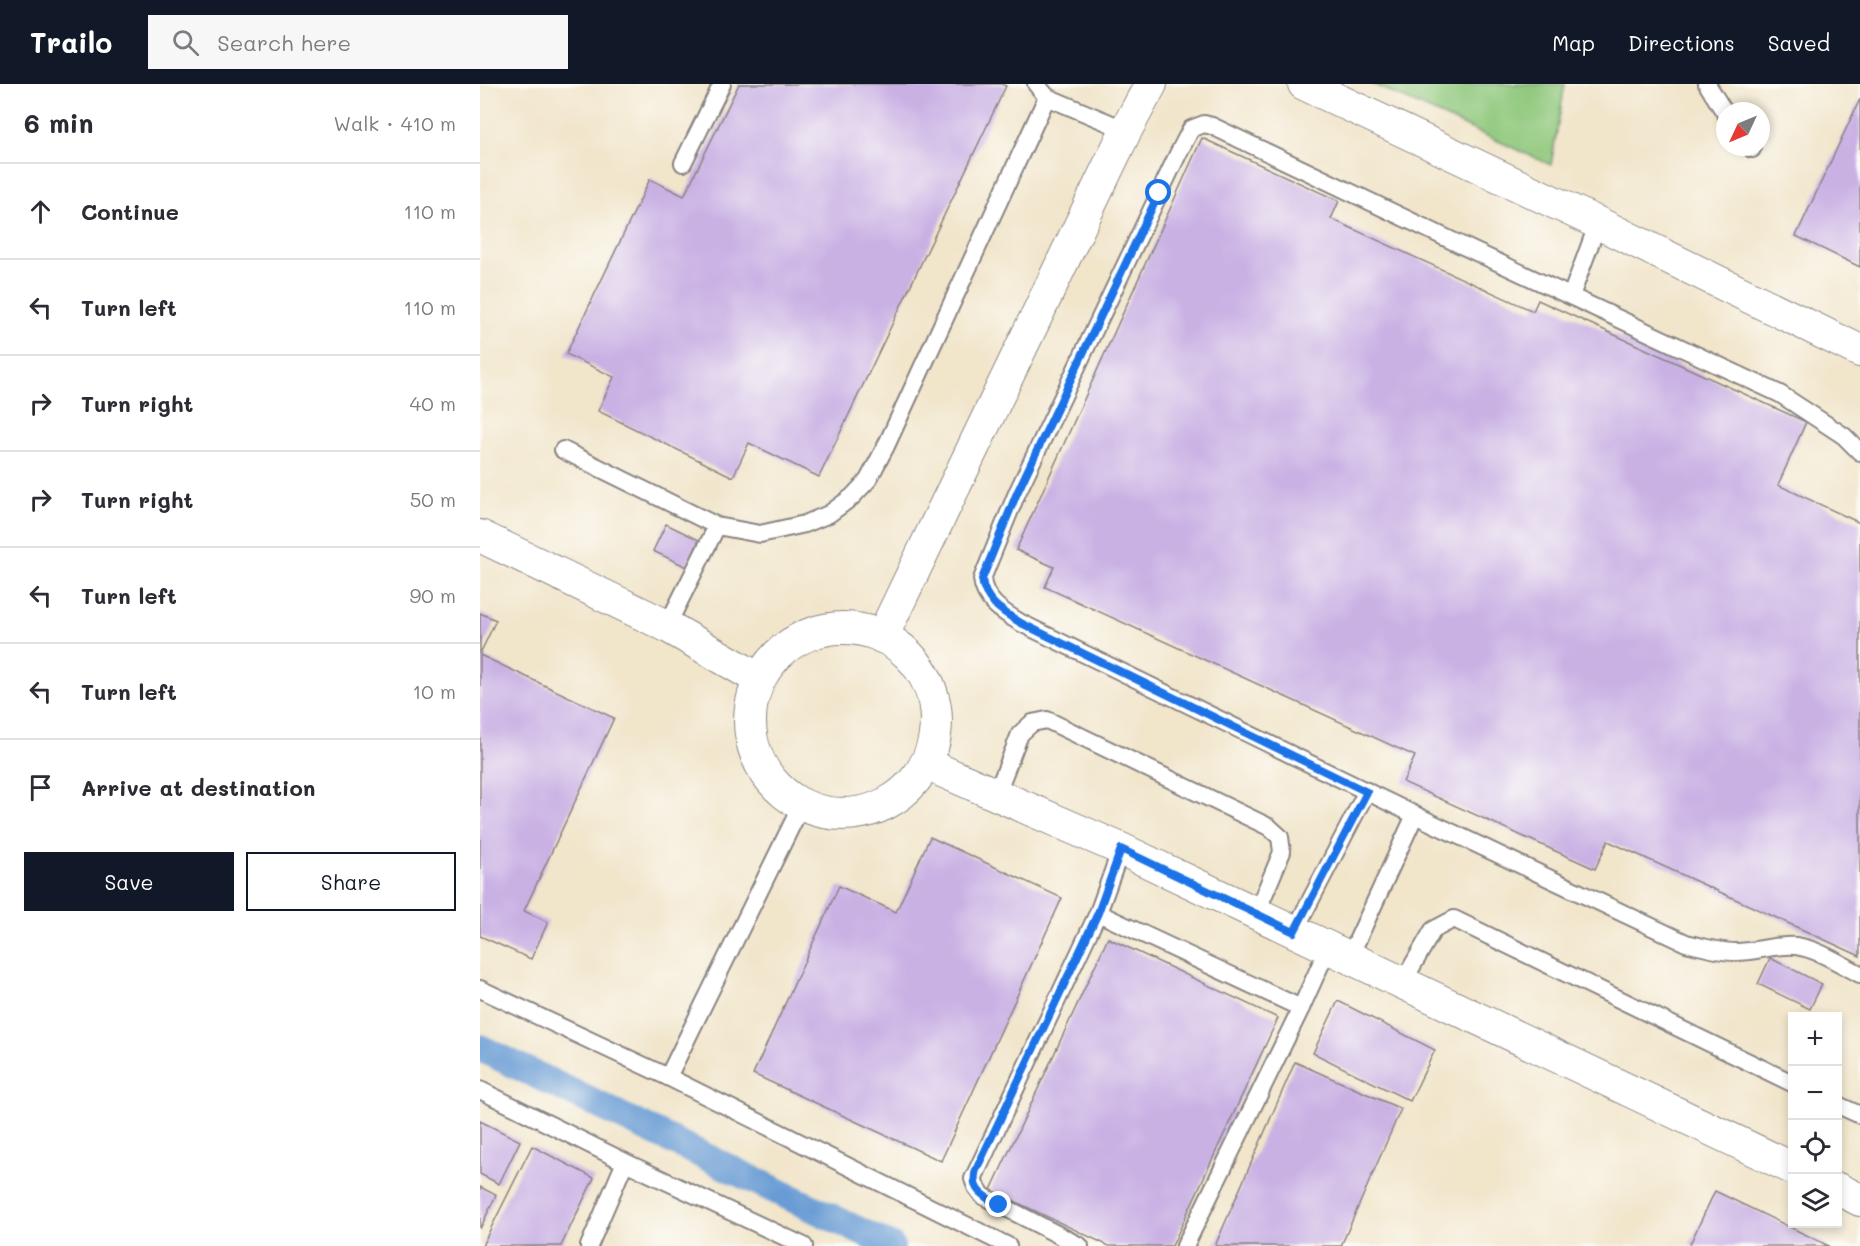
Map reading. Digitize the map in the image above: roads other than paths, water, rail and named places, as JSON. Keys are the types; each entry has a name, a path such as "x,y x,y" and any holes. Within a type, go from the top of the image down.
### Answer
{"street":[{"path":"882,637 1126,130 1151,84"},
{"path":"1304,84 1599,223 1860,351"},
{"path":"480,536 667,626 759,679"},
{"path":"836,628 859,629 882,637 900,648 916,663 927,681 934,701 936,722 933,743 926,764 909,787 886,804 858,813 829,813 802,804 778,787 760,764 751,736 750,706 759,679 773,659 791,643 812,632 836,628"},
{"path":"926,764 1121,849 1788,1166"},
{"path":"1842,1191 1860,1200"}],"lane":[{"path":"682,163 722,84"},
{"path":"1036,84 1047,97 1126,130"},
{"path":"1714,88 1720,102"},
{"path":"563,450 717,525 760,534 805,524 829,514 852,497 868,480 886,446 1047,97"},
{"path":"1860,452 1836,431 1780,394 1204,124 1196,126 1188,135 1178,154 1017,493 982,579 983,589 993,603 1010,616 1367,792 1686,943 1737,952 1796,946 1818,953 1860,974"},
{"path":"1571,296 1599,223"},
{"path":"667,626 717,525"},
{"path":"996,795 1020,734 1032,723 1047,720 1269,827 1280,837 1282,852 1256,914"},
{"path":"1294,932 1367,792"},
{"path":"668,1077 802,804"},
{"path":"1185,1246 1301,1008 1339,952 1415,815"},
{"path":"1080,1246 983,1196 973,1179 1098,913 1121,849"},
{"path":"1098,913 1301,1008"},
{"path":"1403,982 1433,930 1454,919 1788,1081"},
{"path":"480,989 668,1077 1008,1246"},
{"path":"480,1090 625,1162 804,1246"},
{"path":"1842,1107 1860,1115"},
{"path":"589,1246 625,1162"}],"waterway":[{"path":"480,1048 891,1246"}]}
